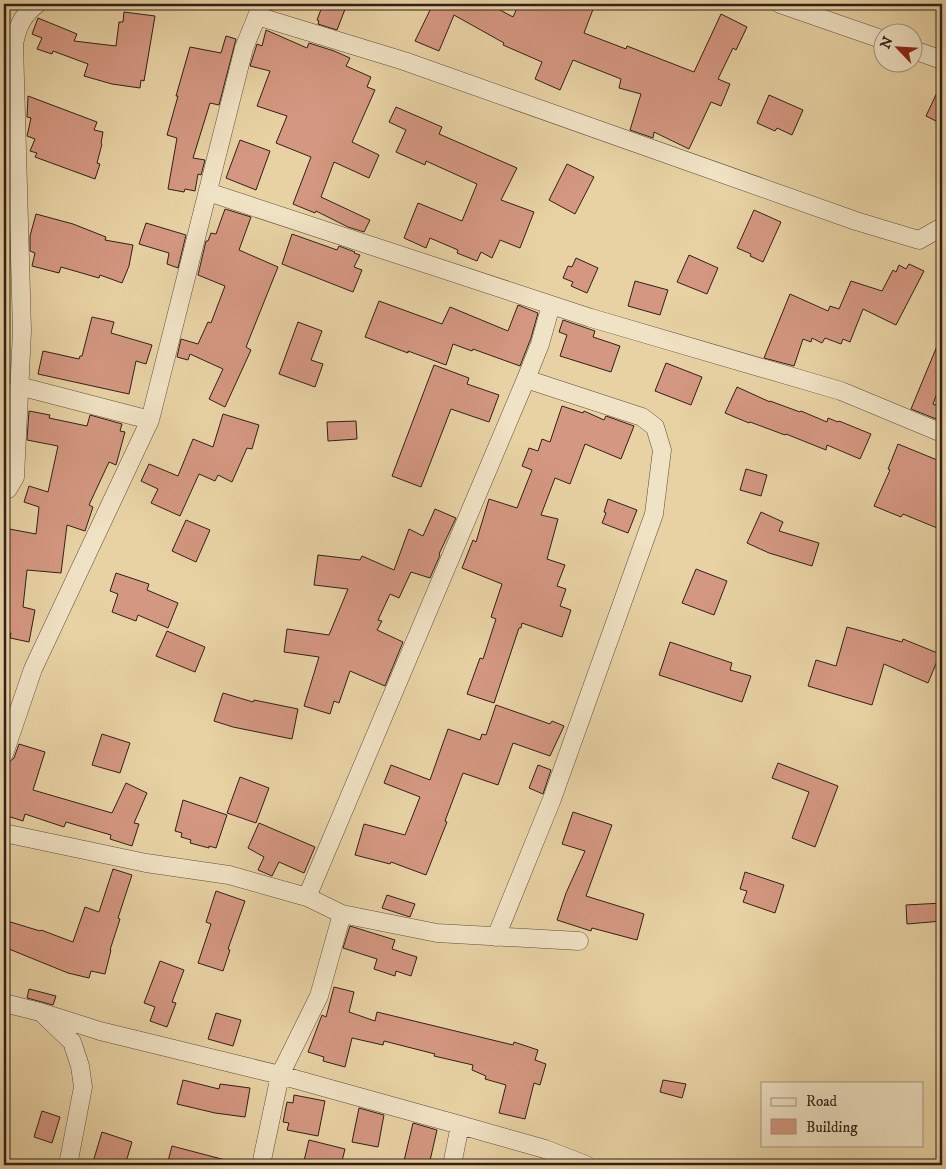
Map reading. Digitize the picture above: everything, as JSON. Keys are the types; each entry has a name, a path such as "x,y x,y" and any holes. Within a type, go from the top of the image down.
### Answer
{"street":[{"path":"4,492 8,490 15,477 22,331 14,44 17,30 25,14 37,4"},
{"path":"780,4 874,37"},
{"path":"4,754 33,669 150,420 244,48 260,10 856,221 919,240 942,226"},
{"path":"924,54 942,60"},
{"path":"208,192 600,321 840,391 942,433"},
{"path":"308,897 526,379 540,344 551,305"},
{"path":"496,937 552,799 654,514 662,450 655,427 642,417 526,379"},
{"path":"20,386 150,420"},
{"path":"4,833 146,862 229,875 308,897 342,914 437,933 578,941"},
{"path":"261,1165 280,1075 319,996 342,914"},
{"path":"4,1003 100,1031 280,1075 460,1125 545,1149 586,1165"},
{"path":"40,1012 72,1042 80,1066 82,1087 68,1165"},
{"path":"452,1165 460,1125"}],"building":[{"path":"323,4 347,4 337,30 318,24 319,21 317,20"},
{"path":"433,4 489,4 513,17 519,4 595,4 584,33 626,49 627,46 694,72 721,14 747,27 736,50 733,48 718,79 730,84 721,106 711,102 689,149 654,132 653,138 630,130 641,94 619,88 621,79 573,60 560,90 535,79 542,62 503,45 504,43 454,15 439,51 415,41"},
{"path":"124,12 155,16 144,81 141,80 140,88 112,84 84,76 88,64 53,51 52,54 37,49 42,38 32,34 38,18 77,34 74,41 116,46 119,22 123,22"},
{"path":"266,30 307,48 309,43 350,58 346,66 371,77 367,87 375,90 352,142 379,155 369,178 334,162 321,197 370,220 364,232 348,227 316,211 315,213 293,204 311,157 276,143 287,116 257,106 270,71 250,66 257,44 262,46"},
{"path":"226,36 236,39 219,105 210,103 193,158 205,160 201,175 198,174 195,191 185,189 184,192 168,189 177,138 167,135 190,47 221,53"},
{"path":"942,82 942,124 926,116"},
{"path":"769,95 803,110 792,135 777,128 775,131 757,123"},
{"path":"28,96 97,122 94,130 103,132 97,163 100,164 95,179 35,157 37,153 30,151 35,139 27,136 31,118 27,117"},
{"path":"396,107 442,127 439,134 517,168 501,200 534,212 520,248 500,240 492,258 481,252 477,261 457,253 458,250 430,238 426,248 404,238 418,203 462,221 477,184 426,161 425,165 396,152 406,130 389,122"},
{"path":"240,140 270,151 256,190 226,178"},
{"path":"567,164 594,177 575,214 549,200"},
{"path":"225,209 251,217 239,250 278,267 246,347 251,350 225,407 209,399 223,369 190,354 188,360 177,357 181,339 198,344 208,322 211,323 225,286 198,275 206,241 208,241 211,233 216,234"},
{"path":"754,210 781,222 763,262 737,248"},
{"path":"36,214 73,224 106,237 105,240 133,245 129,266 122,283 100,275 99,278 61,267 59,273 32,266 35,253 30,251 30,236"},
{"path":"146,223 186,235 178,268 167,264 169,253 139,244"},
{"path":"292,234 337,250 339,246 360,255 354,267 362,270 353,292 282,264"},
{"path":"689,255 718,268 707,294 677,282"},
{"path":"576,258 598,268 587,293 571,286 573,282 563,278 568,266 572,267"},
{"path":"909,264 924,271 896,325 863,309 850,342 843,339 841,344 825,338 822,343 812,338 811,342 803,339 794,366 764,358 790,294 828,311 830,306 839,309 851,281 882,291 893,270 896,272 899,265 906,269"},
{"path":"635,281 668,290 660,315 628,306"},
{"path":"379,301 442,324 450,307 508,331 518,305 538,313 520,366 453,344 446,365 365,337"},
{"path":"92,317 114,322 111,333 152,345 146,364 136,361 129,394 38,374 43,351 79,359 82,356"},
{"path":"563,320 595,331 593,337 620,346 611,372 560,356 567,335 559,332"},
{"path":"298,322 322,331 311,360 323,364 315,387 279,374"},
{"path":"942,334 942,380 933,404 941,407 936,419 911,409"},
{"path":"666,363 702,377 691,405 655,391"},
{"path":"434,365 469,378 467,384 499,395 489,422 451,409 421,487 392,476"},
{"path":"737,387 770,402 801,411 827,422 828,418 871,434 860,459 827,445 826,450 725,413"},
{"path":"562,406 583,413 584,411 604,420 606,416 634,426 621,459 585,444 570,484 555,478 541,515 558,519 547,559 565,565 557,586 566,589 560,606 571,610 562,637 522,623 494,703 467,694 480,658 483,659 496,619 491,617 502,584 462,568 473,540 476,542 489,499 517,508 532,470 522,466 529,448 538,451 542,439 550,442"},
{"path":"29,411 50,415 49,418 87,426 90,415 122,424 120,431 125,432 116,465 109,462 89,505 93,507 85,531 67,525 61,573 27,570 23,607 35,610 29,642 10,638 11,633 4,632 4,528 36,534 39,507 24,502 29,486 48,492 58,446 27,440"},
{"path":"223,414 259,425 252,449 247,448 232,482 218,475 215,481 199,474 180,516 151,503 158,489 141,481 149,464 178,476 193,439 213,447"},
{"path":"356,421 357,439 328,441 327,422"},
{"path":"898,444 942,462 942,530 903,514 901,517 874,506 890,470 888,469"},
{"path":"746,469 767,475 761,496 740,490"},
{"path":"608,499 637,510 628,533 602,523"},
{"path":"435,509 456,518 430,578 411,572 399,598 390,594 378,620 382,621 377,630 403,642 385,686 350,671 339,703 334,701 330,714 304,706 319,657 284,652 287,629 329,635 348,589 314,585 318,555 360,560 362,556 394,570 409,529 423,536"},
{"path":"761,512 783,522 779,531 819,543 812,566 769,553 747,543"},
{"path":"186,520 210,530 196,562 172,551"},
{"path":"696,569 727,581 714,615 682,603"},
{"path":"116,573 149,584 147,590 178,603 168,628 138,615 136,621 112,612 118,594 110,591"},
{"path":"847,627 902,642 903,639 940,654 928,683 884,664 872,705 808,686 816,660 836,666"},
{"path":"167,631 205,647 195,672 156,656"},
{"path":"670,642 732,663 730,670 751,676 742,702 659,675"},
{"path":"223,693 253,702 254,700 298,709 292,739 233,727 214,721"},
{"path":"496,705 550,724 552,721 564,726 550,756 513,743 498,785 463,773 445,821 447,822 426,875 391,862 390,864 355,855 364,824 405,835 420,797 384,783 391,765 430,780 448,729 480,740 482,734 486,735"},
{"path":"102,734 130,743 120,773 92,765"},
{"path":"19,744 45,752 33,790 112,813 126,783 147,793 134,823 139,824 132,846 110,839 111,835 66,822 64,827 25,814 23,821 4,815 4,778 8,763 14,758"},
{"path":"778,763 838,786 815,847 792,838 809,792 772,778"},
{"path":"538,765 551,770 543,794 529,788"},
{"path":"240,777 269,788 256,823 227,813"},
{"path":"183,800 227,815 216,848 190,843 191,840 181,837 182,833 175,831"},
{"path":"573,812 612,825 586,896 644,914 637,940 592,928 591,931 557,920 566,893 585,851 562,844"},
{"path":"259,823 315,847 304,873 279,862 272,876 258,870 264,857 248,848"},
{"path":"113,869 132,875 118,918 120,919 105,974 91,971 89,978 68,973 4,947 4,920 41,930 73,942 85,907 99,912"},
{"path":"745,872 784,885 775,913 743,902 747,891 740,889"},
{"path":"216,891 245,901 228,949 230,950 223,971 198,963 211,924 206,922"},
{"path":"387,895 415,904 410,917 382,908"},
{"path":"942,903 942,921 907,924 906,905"},
{"path":"350,926 395,940 392,949 417,957 411,976 396,971 395,976 374,969 377,959 343,948"},
{"path":"160,961 184,970 172,1002 176,1003 167,1027 150,1021 155,1007 144,1003"},
{"path":"334,987 354,992 349,1012 375,1021 377,1012 513,1045 514,1042 538,1050 535,1060 546,1064 540,1085 534,1083 525,1119 499,1113 506,1085 485,1079 486,1076 472,1070 473,1065 384,1041 383,1045 352,1038 345,1067 323,1061 324,1057 308,1052 322,1015 326,1017"},
{"path":"29,989 56,996 53,1005 27,998"},
{"path":"216,1013 241,1020 233,1046 208,1039"},
{"path":"183,1080 219,1089 220,1084 250,1088 245,1117 215,1113 177,1104"},
{"path":"663,1080 686,1084 682,1098 660,1092"},
{"path":"294,1095 325,1101 318,1136 287,1130 289,1123 283,1122 287,1102 293,1103"},
{"path":"359,1108 384,1115 378,1147 352,1142"},
{"path":"42,1111 60,1117 52,1143 34,1137"},
{"path":"413,1123 437,1130 429,1165 403,1165"},
{"path":"102,1132 132,1142 125,1165 103,1165 93,1162"},
{"path":"309,1140 345,1149 341,1165 303,1165"},
{"path":"172,1146 229,1161 228,1165 167,1165"}]}
